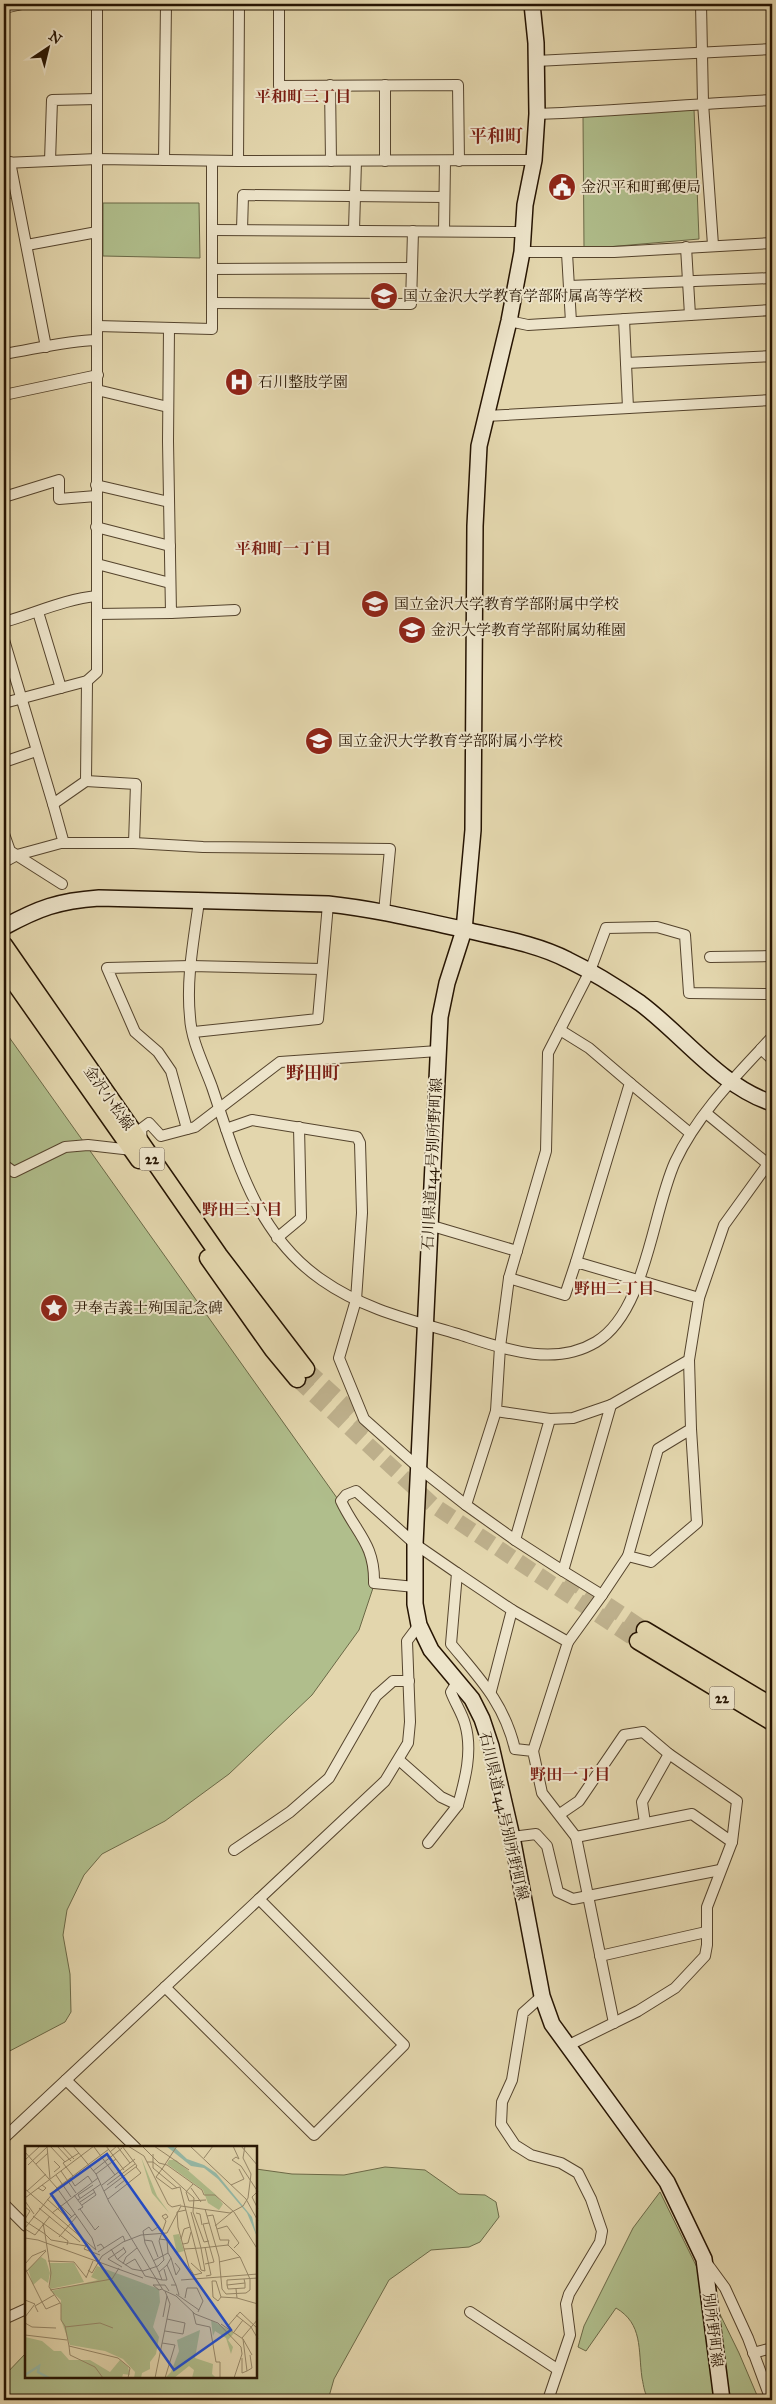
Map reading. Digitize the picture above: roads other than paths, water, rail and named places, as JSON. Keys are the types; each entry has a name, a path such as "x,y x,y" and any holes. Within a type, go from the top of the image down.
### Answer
{"main road":[{"name":"石川県道144号別所野町線","path":"532,4 537,114 534,160 525,205 522,252 509,321 479,446 476,517 473,830 464,930 447,983 440,1018 415,1544 415,1604 420,1625 431,1650 472,1699 482,1719 491,1746 512,1838 542,1996 552,2024 667,2182 704,2259"},
{"path":"4,927 38,908 69,900 99,898 328,904 384,912 526,944 567,959 590,971 640,1003 661,1019 730,1081 772,1103"},
{"name":"金沢小松線","path":"4,945 273,1350 302,1374"},
{"name":"金沢小松線","path":"4,968 137,1147"},
{"name":"22","path":"772,1697 642,1636 674,1663 772,1730"},
{"name":"22","path":"693,1659 772,1706"},
{"name":"22","path":"674,1663 772,1722"},
{"name":"別所野町線","path":"704,2259 722,2400"}],"street":[{"path":"4,8 22,4"},
{"path":"4,703 87,681 97,672 97,4"},
{"path":"164,160 166,4"},
{"path":"238,161 239,4"},
{"path":"279,4 279,86 458,85 458,161"},
{"path":"701,4 703,103 712,245"},
{"path":"536,61 772,50"},
{"path":"330,85 331,161"},
{"path":"385,85 385,161"},
{"path":"50,160 52,100 97,99"},
{"path":"537,114 643,110 703,103 772,100"},
{"path":"46,347 7,162 97,159 212,161 534,160"},
{"path":"97,326 212,329 212,161"},
{"path":"354,230 356,161"},
{"path":"444,231 445,161"},
{"path":"242,230 243,195 444,197"},
{"path":"212,230 524,232"},
{"path":"212,303 411,304 413,231"},
{"path":"26,245 97,232"},
{"path":"522,252 614,252 772,243"},
{"path":"686,247 690,315"},
{"path":"567,253 571,322"},
{"path":"212,270 412,268"},
{"path":"569,286 772,278"},
{"path":"509,321 528,325 772,310"},
{"path":"624,319 628,408"},
{"path":"168,328 171,613"},
{"path":"4,354 46,347 68,341 97,340"},
{"path":"626,363 772,356 772,370"},
{"path":"4,395 98,375"},
{"path":"97,390 168,407"},
{"path":"486,416 772,400"},
{"path":"4,497 59,480 59,499 96,496"},
{"path":"96,485 169,502"},
{"path":"96,527 170,546"},
{"path":"97,564 170,582"},
{"path":"4,622 38,612 46,607 63,604 76,598 98,596"},
{"path":"97,614 235,610"},
{"path":"38,612 61,688"},
{"path":"4,640 20,699 53,804 63,840 61,843"},
{"path":"86,781 87,681"},
{"path":"4,762 36,751"},
{"path":"53,804 86,781 136,784 134,843"},
{"path":"4,834 10,851 62,884"},
{"path":"4,862 17,854 61,843 390,849 384,912"},
{"path":"199,901 188,995 190,1021 218,1107 250,1194 277,1238 306,1268 323,1281 368,1306 515,1352 548,1354 572,1352 596,1342 612,1328 628,1306 638,1281 674,1164 690,1133 730,1081 772,1036"},
{"path":"194,1032 318,1020 328,904"},
{"path":"466,1505 496,1411 500,1347 509,1278 546,1151 548,1053 590,971 606,928 657,927 685,935 689,994 772,994"},
{"path":"710,957 772,956"},
{"path":"187,1129 171,1071 158,1052 135,1032 107,968 191,966 322,969"},
{"path":"560,1030 589,1048 690,1133"},
{"path":"761,1049 772,1059"},
{"path":"4,1165 14,1172 64,1147 88,1145 137,1147 140,1129 149,1123 161,1136 195,1127 218,1107 280,1062 438,1050"},
{"path":"509,1278 564,1295 576,1262 630,1083"},
{"path":"628,1556 651,1562 697,1523 689,1360 700,1298 724,1225 768,1164 706,1113"},
{"path":"226,1129 252,1120 357,1137 360,1143 362,1213 356,1300 339,1358 364,1419 419,1468 466,1505 515,1540 602,1595"},
{"path":"277,1238 301,1218 299,1127"},
{"path":"430,1225 517,1251"},
{"path":"576,1262 700,1298"},
{"path":"496,1411 550,1420 573,1418 611,1405 689,1360"},
{"path":"563,1571 611,1405"},
{"path":"515,1540 550,1420"},
{"path":"614,2023 576,1837 542,1793 533,1751 568,1642 628,1556 658,1450 691,1429"},
{"path":"415,1587 374,1583 374,1569 370,1550 341,1501 346,1495 356,1491 415,1544 512,1610 568,1642"},
{"path":"457,1573 451,1644 491,1691 509,1724 515,1749 533,1751"},
{"path":"491,1691 512,1610"},
{"path":"4,2138 385,1781 400,1760 408,1743 410,1722 407,1641 420,1625"},
{"path":"234,1850 290,1812 329,1778 376,1696 393,1681 409,1681"},
{"path":"428,1843 458,1805 464,1783 469,1746 465,1723 451,1692 457,1682"},
{"path":"560,1814 579,1801 624,1735 643,1732 669,1754 737,1801 732,1842 707,1907 707,1945 705,1956 675,1988 614,2023 568,2045"},
{"path":"645,1823 642,1802 669,1754"},
{"path":"400,1760 441,1797 458,1805"},
{"path":"576,1837 692,1814 732,1842"},
{"path":"512,1838 536,1834 547,1846 558,1892 573,1899 720,1870"},
{"path":"165,1987 314,2135 404,2045 259,1899"},
{"path":"600,1956 706,1932"},
{"path":"542,1996 523,2014 512,2080 502,2102 501,2124 515,2145 531,2155 560,2163 578,2173 592,2199 602,2231 600,2242 569,2294 566,2304 570,2335 548,2400"},
{"path":"66,2080 134,2146"},
{"path":"4,2204 25,2225"},
{"path":"704,2259 725,2288 771,2400"},
{"path":"4,2319 25,2309"},
{"path":"470,2312 557,2369"},
{"path":"753,2353 772,2348"}],"tunnel":[{"path":"306,1369 374,1432"},
{"path":"297,1379 433,1505 638,1641"},
{"path":"567,1578 645,1630"}],"place":[{"name":"金沢平和町郵便局","path":"562,187"},
{"name":"国立金沢大学教育学部附属高等学校","path":"384,296"},
{"name":"石川整肢学園","path":"239,382"},
{"name":"国立金沢大学教育学部附属中学校","path":"375,604"},
{"name":"金沢大学教育学部附属幼稚園","path":"412,630"},
{"name":"国立金沢大学教育学部附属小学校","path":"319,741"},
{"name":"尹奉吉義士殉国記念碑","path":"54,1308"}],"district":[{"name":"平和町三丁目","path":"303,96"},
{"name":"平和町","path":"496,136"},
{"name":"平和町一丁目","path":"283,548"},
{"name":"野田町","path":"313,1073"},
{"name":"野田三丁目","path":"242,1209"},
{"name":"野田二丁目","path":"614,1288"},
{"name":"野田一丁目","path":"570,1774"}]}
